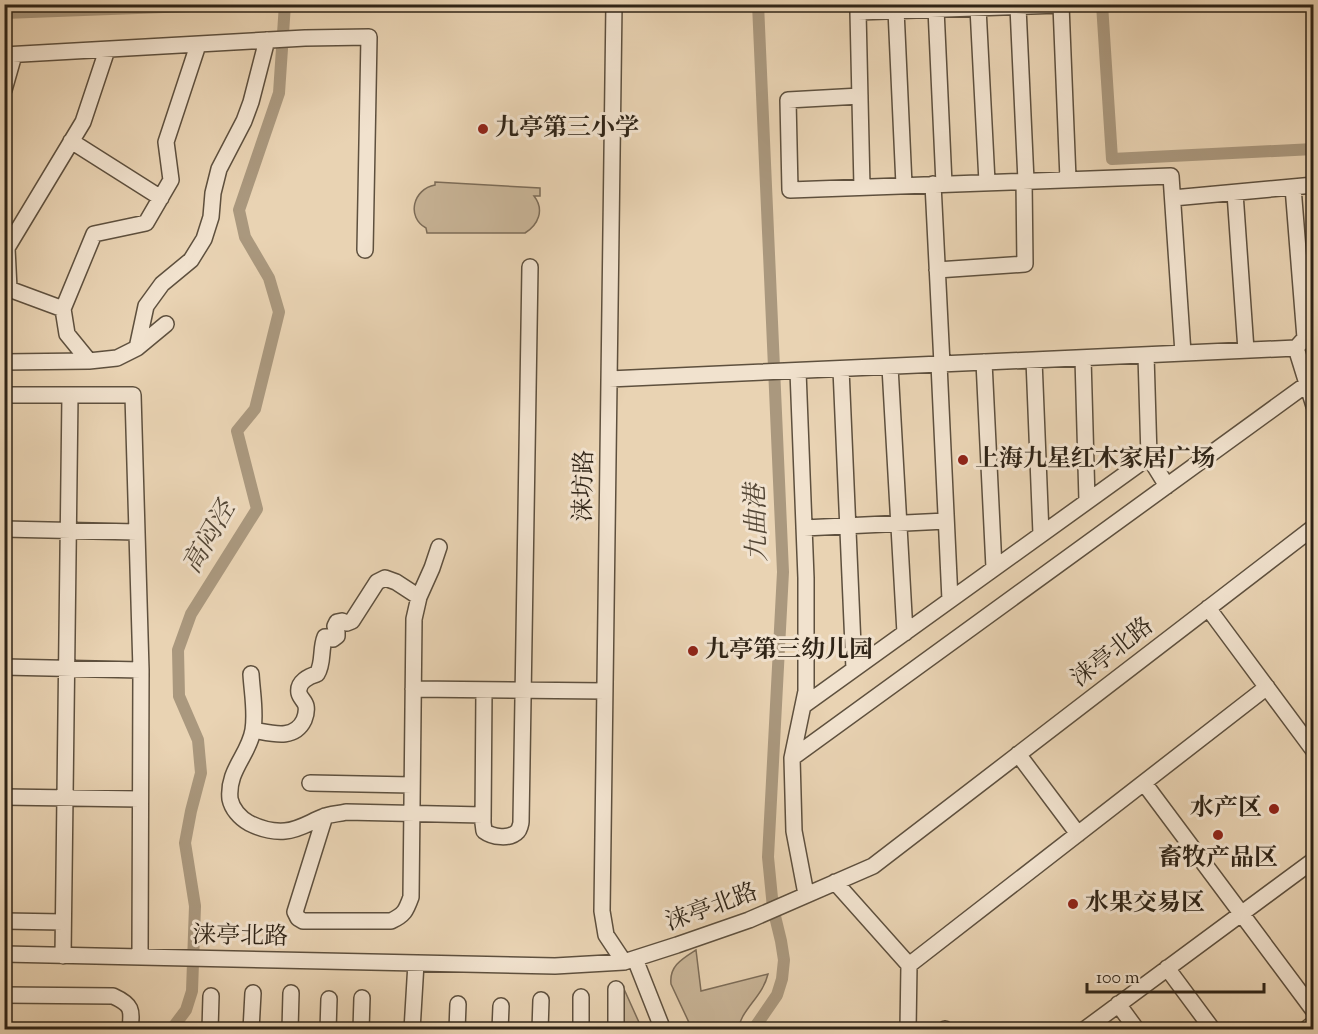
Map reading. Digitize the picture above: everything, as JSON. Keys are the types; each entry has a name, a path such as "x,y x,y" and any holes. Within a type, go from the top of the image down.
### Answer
{"street":[{"path":"862,187 858,12 896,10 1061,5 1068,179"},
{"path":"937,270 1025,264 1025,181 1018,7"},
{"path":"978,8 987,182"},
{"path":"936,9 937,270 950,600"},
{"path":"896,10 904,186"},
{"name":"涞坊路","path":"614,12 602,911 606,935 629,960 663,1029"},
{"path":"4,90 9,55 305,38 369,37 365,250"},
{"path":"137,348 146,306 162,285 191,260 204,239 211,217 213,193 219,169 244,121 251,102 264,41"},
{"path":"89,361 67,334 63,309 94,234 146,223 171,180 166,142 198,45"},
{"path":"63,309 9,289 7,248 83,122 107,50"},
{"path":"860,96 788,100 790,190 1172,176 1183,353"},
{"path":"71,141 161,198"},
{"path":"1173,198 1314,185"},
{"path":"1293,187 1307,384 1314,406"},
{"path":"1234,193 1246,350"},
{"path":"484,690 484,831 491,836 512,836 519,831 521,822 530,267"},
{"path":"4,362 89,361 117,357 137,348 166,324"},
{"path":"609,379 1246,350 1305,341"},
{"path":"1146,355 1149,457 1167,486"},
{"path":"1083,358 1087,501"},
{"path":"1034,360 1041,534"},
{"path":"984,362 994,568"},
{"path":"890,367 905,633"},
{"path":"841,369 854,669"},
{"path":"795,371 806,578 806,691 792,758 799,897"},
{"path":"792,758 1307,384"},
{"path":"4,395 133,395 141,670 140,957"},
{"path":"63,956 70,395"},
{"path":"803,706 1149,457"},
{"path":"804,528 946,521"},
{"name":"涞亭北路","path":"4,954 555,966 629,960 698,939 749,920 873,866 1314,527"},
{"path":"4,529 137,532"},
{"path":"325,816 295,912 298,918 303,921 391,921 400,917 407,909 411,897 414,619 419,597 439,547"},
{"path":"253,730 283,734 294,732 302,724 307,707 299,693 300,687 303,681 317,674 321,668 325,637 333,639 337,636 335,627 337,622 352,621 377,582 385,578 396,582 419,597"},
{"path":"1208,608 1314,751"},
{"path":"4,667 141,670"},
{"path":"251,674 253,730 229,788 231,806 243,820 258,827 281,832 294,830 325,816 346,813 483,815"},
{"path":"909,965 1267,687"},
{"path":"413,689 605,691"},
{"path":"1018,754 1078,834"},
{"path":"310,783 412,785"},
{"path":"1144,783 1314,1011"},
{"path":"4,797 140,799"},
{"path":"1084,1029 1314,860"},
{"path":"835,882 909,965 908,1029"},
{"path":"4,921 63,922"},
{"path":"412,1029 416,963"},
{"path":"1167,968 1212,1029"},
{"path":"616,988 616,1029"},
{"path":"251,1029 253,993"},
{"path":"290,1029 291,993"},
{"path":"4,995 113,996 126,1002 132,1012 130,1029"},
{"path":"210,1029 211,996"},
{"path":"581,1029 582,997"},
{"path":"361,1029 362,998"},
{"path":"328,1029 329,999"},
{"path":"540,1029 541,1000"},
{"path":"457,1029 458,1004"},
{"path":"1118,1004 1137,1029"},
{"path":"500,1029 501,1006"},
{"path":"1305,1029 1314,1023"}],"shaded area":[{"path":"435,182 540,188 540,196 534,196 539,207 538,217 525,233 427,233 426,228 416,217 415,204 417,197 427,188 435,185"},
{"path":"696,950 701,991 768,974 764,986 743,1016 737,1029 692,1029 671,984 671,978 674,968"},
{"path":"624,989 642,1029 623,1029"}],"waterway":[{"path":"4,13 244,4"},
{"name":"高闷泾","path":"171,1030 186,1010 192,991 195,906 185,843 201,773 198,740 179,696 178,650 191,614 257,509 237,431 255,409 279,312 269,278 245,237 239,210 279,93 285,4"},
{"name":"九曲港","path":"753,1030 777,995 784,960 773,908 768,857 783,572 758,4"},
{"path":"1102,4 1112,159 1314,149"}],"place":[{"name":"九亭第三小学","path":"483,129"},
{"name":"上海九星红木家居广场","path":"963,460"},
{"name":"九亭第三幼儿园","path":"693,651"},
{"name":"水产区","path":"1274,809"},
{"name":"畜牧产品区","path":"1218,835"},
{"name":"水果交易区","path":"1073,904"}]}
